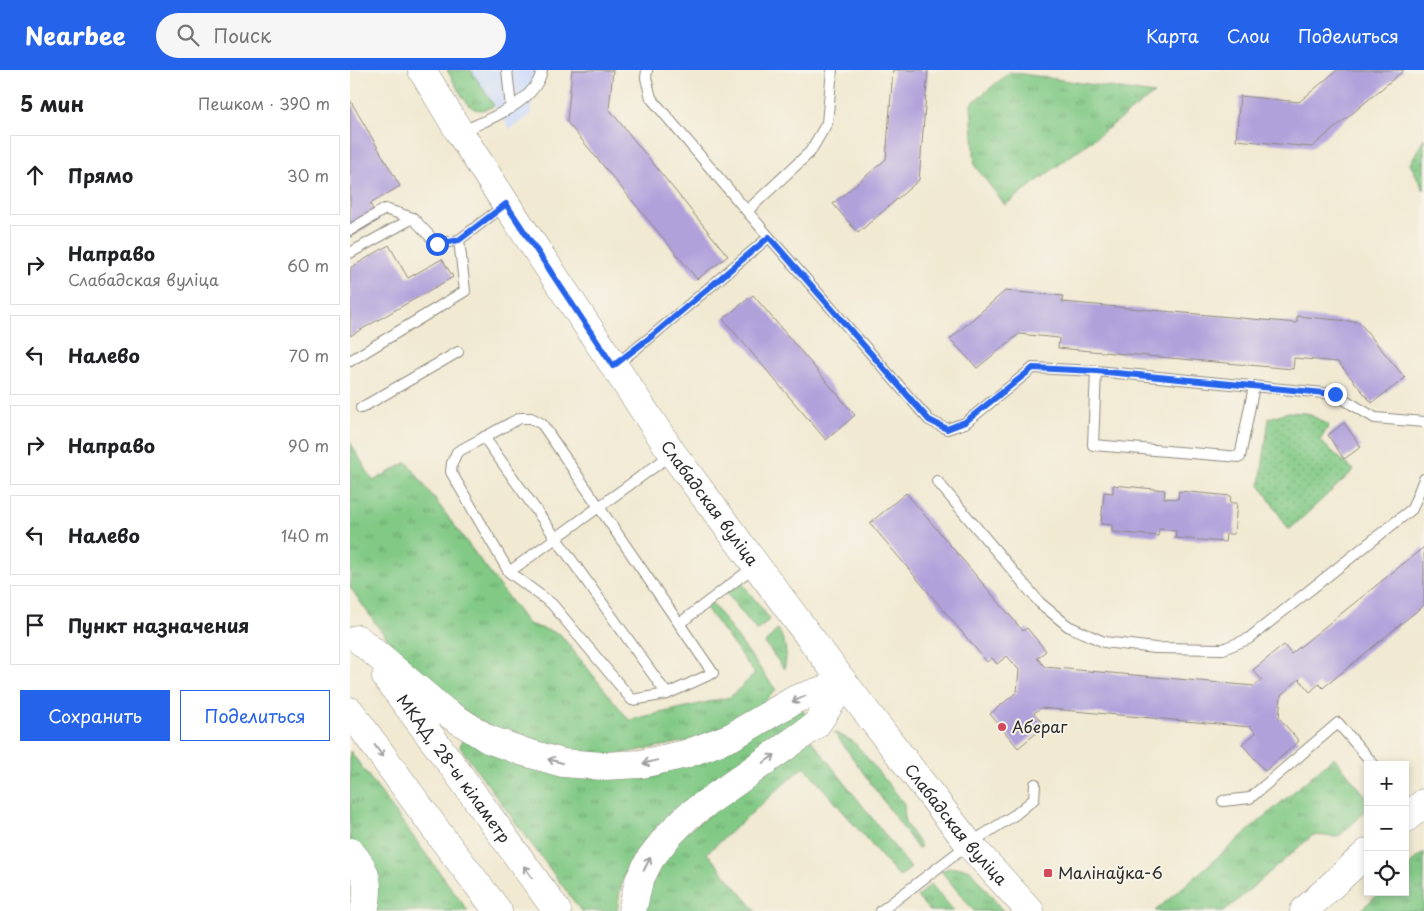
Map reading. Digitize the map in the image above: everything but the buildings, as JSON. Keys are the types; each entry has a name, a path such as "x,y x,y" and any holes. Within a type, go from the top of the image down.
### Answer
{"main road":[{"name":"Слабадская вуліца","path":"422,70 506,204 672,454 844,683 969,844 1023,909"},
{"path":"354,633 444,711 488,739 563,763 603,766 641,764 686,754 731,737 796,699 844,683"},
{"name":"МКАД, 28-ы кіламетр","path":"354,633 557,911"},
{"path":"632,911 639,881 646,866 650,858 668,836 688,816 816,725 844,683"},
{"path":"350,711 442,838 498,911"},
{"path":"350,852 360,862 366,876 368,892 364,911"},
{"path":"1304,911 1364,856"}],"lane":[{"path":"507,70 511,108"},
{"path":"460,132 511,108 530,94 541,77 542,70"},
{"path":"647,70 646,78 652,98 769,237 929,420 947,429 965,422 1033,368 1096,371 1335,394 1375,418 1424,422"},
{"path":"747,211 810,152 827,123 832,70"},
{"path":"350,230 385,209 413,218 437,244 459,240 506,204"},
{"path":"350,253 413,218"},
{"path":"613,366 652,336 769,237"},
{"path":"350,361 465,292 459,240"},
{"path":"361,408 458,352"},
{"path":"1096,371 1093,445 1240,457 1254,386"},
{"path":"520,418 531,418 542,424 600,506 714,673 667,694 632,700 552,604 509,572 451,472 452,463 457,452 520,418"},
{"path":"484,437 667,694"},
{"path":"509,572 672,454"},
{"path":"937,481 1040,603 1068,626 1104,642 1154,648 1223,649 1248,639 1412,509 1424,479"},
{"path":"680,623 756,566"},
{"path":"1223,801 1250,798 1338,723 1371,761"},
{"path":"880,911 969,844 1016,814 1034,799 1035,784"}],"shaded area":[{"path":"471,70 535,70 531,115 510,129"}],"green space":[{"path":"447,70 471,70 494,106 482,110 471,107 463,98"},
{"path":"1010,72 1154,94 1005,205 975,166 971,104"},
{"path":"1424,138 1424,190 1410,164"},
{"path":"1288,412 1307,413 1329,425 1320,441 1354,470 1289,530 1260,485 1269,418"},
{"path":"350,442 373,481 407,462 528,624 560,634 629,720 730,697 755,674 706,608 712,603 776,690 763,703 709,737 615,755 573,753 491,728 453,704 414,671 378,627 350,587"},
{"path":"737,582 742,583 770,619 757,631 724,590"},
{"path":"778,629 786,649 784,669 765,643"},
{"path":"802,709 805,713 804,719 683,805 647,839 628,867 617,911 581,911 460,747 463,738 594,776"},
{"path":"834,732 854,742 904,803 905,823 921,846 918,849"},
{"path":"809,737 911,868 899,877 804,766 707,853 756,911 642,911 649,886 673,843"},
{"path":"350,751 468,911 373,911 350,840"},
{"path":"1334,757 1364,794 1364,813 1338,837 1313,835 1225,911 1155,911"},
{"path":"1424,852 1424,911 1360,911 1376,896 1409,896 1409,865"},
{"path":"949,868 970,870 1003,911 974,911 941,871"},
{"path":"931,884 954,911 930,911 917,897"}],"place":[{"name":"Абераг","path":"1002,727"},
{"name":"Малінаўка-6","path":"1048,873"}],"route":[{"path":"437,244 459,240 506,204 613,366 652,336 769,237 929,420 947,429 965,422 1033,368 1096,371 1335,394"}]}
